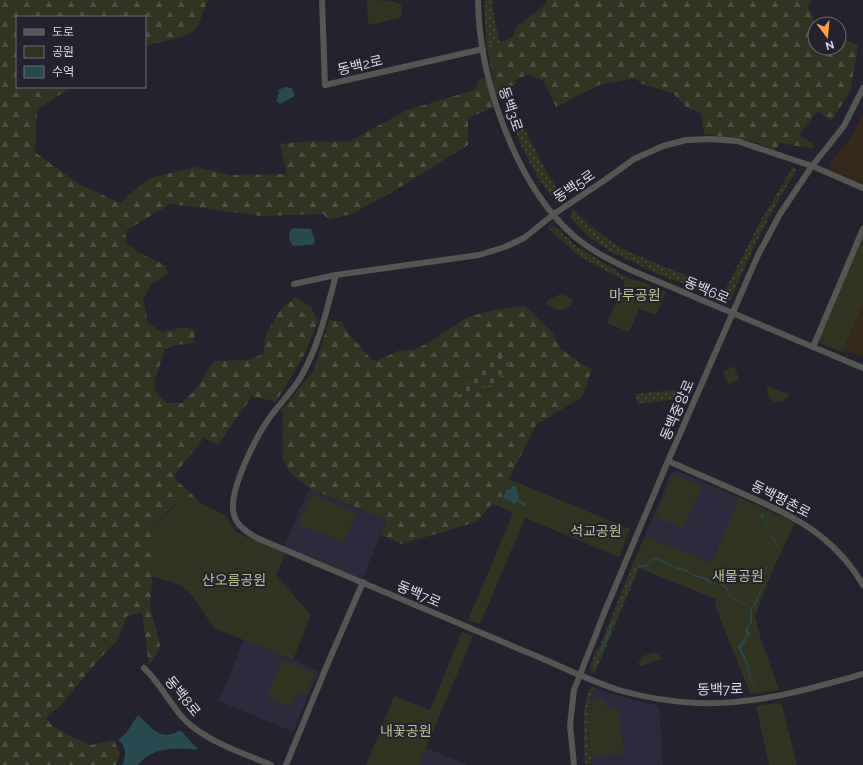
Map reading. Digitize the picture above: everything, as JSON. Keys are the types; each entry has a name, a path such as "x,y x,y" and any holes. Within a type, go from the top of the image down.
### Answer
{"street":[{"name":"동백2로","path":"322,0 325,86 483,49"},
{"name":"동백3로","path":"478,0 480,31 490,85 503,126 520,164 538,193 554,214"},
{"name":"동백중앙로","path":"574,765 570,724 574,690 607,606 668,461 753,266 780,214 812,166 844,126 863,88"},
{"name":"동백5로","path":"294,284 336,275 479,255 494,251 524,238 554,214 634,159 663,146 686,140 711,138 737,141 812,166 863,188"},
{"name":"동백6로","path":"554,214 574,236 599,254 633,271 863,368"},
{"path":"813,346 863,229"},
{"name":"동백7로","path":"336,275 315,349 292,392 272,415 251,448 233,503 233,513 238,523 246,532 580,674 621,690 649,697 684,702 717,703 742,701 808,690 863,674"},
{"name":"동백평촌로","path":"668,461 771,506 805,524 839,552 863,585"},
{"path":"286,765 363,582"},
{"name":"동백8로","path":"144,668 179,713 198,732 270,765"}],"shaded area":[{"path":"863,115 863,184 832,171 830,163 849,140"},
{"path":"863,305 863,357 851,352 842,352"},
{"path":"677,471 739,497 711,563 645,536 671,473"},
{"path":"309,488 387,520 362,579 284,547"},
{"path":"244,640 319,671 293,732 219,701"},
{"path":"594,688 659,706 663,765 592,765 587,724 588,708"},
{"path":"426,748 468,765 419,765"}],"green space":[{"path":"0,0 208,0 197,28 186,36 146,46 146,16 16,16 16,88 70,88 37,110 35,152 77,183 120,203 149,178 197,167 231,175 287,174 280,144 309,141 350,141 407,110 475,90 479,79 485,78 494,107 468,118 468,145 399,188 354,213 329,220 323,214 261,216 171,204 125,232 127,243 138,252 165,265 168,274 152,284 143,299 148,323 162,332 184,327 195,330 194,343 176,345 165,349 155,380 155,391 166,403 182,403 196,389 214,361 248,360 263,354 266,334 280,310 296,297 311,307 318,321 304,355 276,402 252,396 218,445 204,438 174,475 176,477 175,479 199,501 192,500 179,503 169,510 154,525 156,534 150,607 160,644 159,650 149,665 142,613 127,616 119,638 61,705 46,718 50,724 70,736 91,745 114,740 120,754 116,765 0,765"},
{"path":"367,0 398,3 401,5 402,15 399,18 370,25 368,22"},
{"path":"485,0 492,0 494,18 500,42 487,47 484,6"},
{"path":"547,0 811,0 808,7 812,16 807,16 807,56 847,56 847,40 858,46 850,92 831,121 818,111 799,134 813,144 813,148 780,143 775,151 755,142 704,134 701,113 686,107 673,93 642,84 635,78 599,85 556,107 543,80 527,75 516,80 517,83 496,96 487,47 513,37 517,26 545,5"},
{"path":"522,124 547,173 565,200 559,204 555,201 537,176 521,145 514,128"},
{"path":"793,166 796,171 760,234 730,301 723,302 611,252 589,237 570,217 573,209 605,237 619,247 724,292 759,224"},
{"path":"550,226 555,227 576,246 614,269 618,273 627,277 625,281 579,256 548,228"},
{"path":"863,237 863,305 842,352 820,343 819,338"},
{"name":"마루공원","path":"627,277 666,292 656,315 639,309 629,332 607,323"},
{"path":"558,295 566,296 573,301 568,308 560,310 552,308 545,302"},
{"path":"525,306 552,332 561,349 582,364 592,369 582,397 536,425 509,479 498,506 492,504 476,522 402,544 381,535 387,520 309,488 290,473 283,460 283,414 281,411 314,370 329,320 343,322 344,328 372,360 377,361 398,351 413,350 428,343 468,317 498,309"},
{"path":"499,356 511,358 498,380 491,386 458,398 460,390 480,368 487,361"},
{"path":"734,366 739,380 728,384 723,371"},
{"path":"768,386 783,393 790,394 783,401 773,401 769,398 767,390"},
{"path":"675,390 677,399 637,404 636,394"},
{"path":"676,475 702,486 682,528 656,517 672,476"},
{"name":"석교공원","path":"509,479 630,529 619,557 525,518 480,624 468,620 513,513 498,506"},
{"path":"312,494 356,513 344,541 299,524"},
{"name":"새물공원","path":"739,497 795,523 771,574 755,616 760,636 779,690 750,694 715,605 716,599 639,568 633,563 645,536 711,563"},
{"name":"산오름공원","path":"190,499 199,501 202,504 225,515 235,531 242,535 285,553 276,575 310,614 293,660 214,628 191,594 179,584 153,577 153,555 156,534 154,525 178,503"},
{"path":"633,563 639,568 595,673 591,671 590,667 595,652 600,646"},
{"name":"내꽃공원","path":"462,632 473,636 419,765 366,765 394,696 430,710"},
{"path":"654,652 659,655 661,659 641,666 638,662 642,660 641,657"},
{"path":"282,660 315,673 306,695 298,692 291,708 270,699 268,693"},
{"path":"592,687 594,688 589,708 588,726 592,765 585,765 584,710 588,691"},
{"path":"604,699 606,708 618,707 624,753 592,757 588,725 589,710 592,709 591,700"},
{"path":"781,702 797,765 769,765 756,706"}],"water":[{"path":"285,87 292,88 295,96 280,104 276,101 279,93 278,90"},
{"path":"293,228 311,229 315,240 314,244 293,246 289,237"},
{"path":"513,485 517,487 517,494 519,495 518,499 526,503 526,507 517,501 515,504 503,498 507,489 510,490"},
{"path":"762,513 762,517 767,524 765,534 766,524 760,516"},
{"path":"765,534 775,539 778,545 774,551 777,545 773,539"},
{"path":"653,558 659,559 674,567 685,569 691,574 704,577 713,584 702,578 693,576 686,571 674,568 656,559 652,560 646,567 637,568 616,615 608,638 597,659 596,666 593,666 636,568 639,565 645,566"},
{"path":"770,559 764,576 766,579 755,606 752,608 752,622 747,629 750,633 741,648 748,664 751,679 755,686 750,680 747,665 738,647 747,636 745,629 750,623 751,607 732,599 728,591 722,585 716,584 724,585 727,588 732,598 752,607 765,581 763,576"},
{"path":"138,715 157,732 162,734 173,734 180,730 198,749 159,751 148,756 138,765 122,765 125,751 123,745 118,740 126,733"}]}
